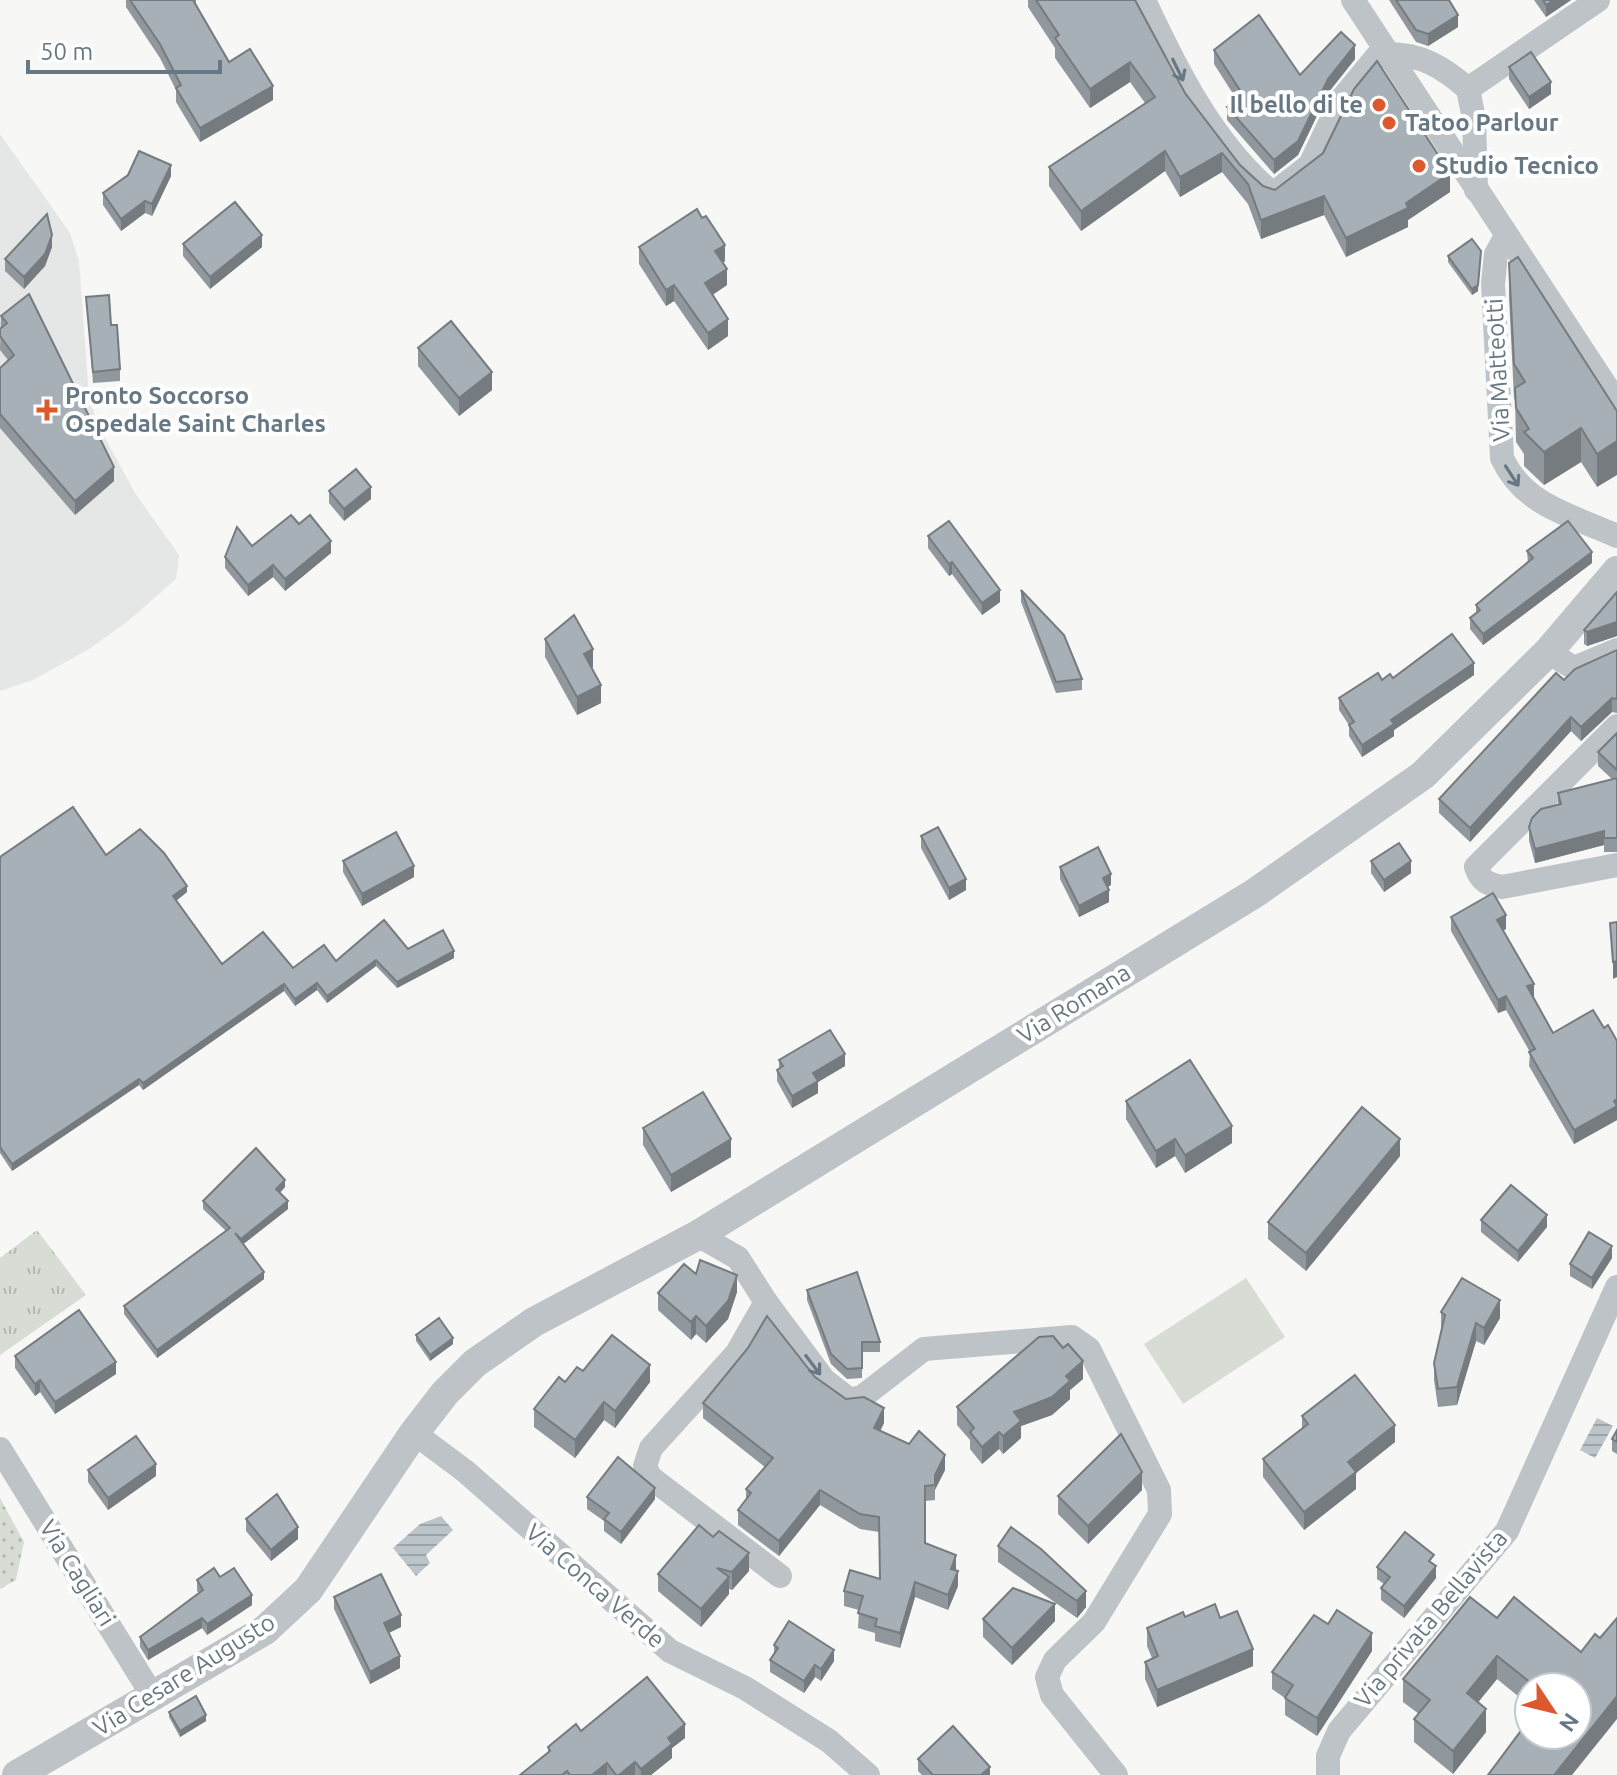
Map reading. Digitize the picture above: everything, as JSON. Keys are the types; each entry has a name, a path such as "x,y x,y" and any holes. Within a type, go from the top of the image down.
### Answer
{"street":[{"path":"1144,0 1185,84 1252,177 1273,194 1310,165 1341,100 1386,51"},
{"path":"1353,0 1617,403"},
{"path":"1468,89 1595,1"},
{"path":"1386,51 1410,54 1431,62 1468,89 1474,119 1476,190"},
{"name":"Via Matteotti","path":"1506,236 1496,254 1493,284 1502,458 1512,481 1530,496 1617,536"},
{"name":"Via Romana","path":"475,1363 534,1322 698,1235 1255,893 1423,775 1548,652 1617,571"},
{"path":"1548,652 1574,668 1617,650"},
{"path":"1617,726 1476,867 1479,877 1502,887 1617,865"},
{"path":"698,1235 738,1258 766,1302 824,1380 850,1400 862,1397 924,1349 1072,1337 1089,1349 1159,1490 1160,1514 1094,1622 1055,1660 1047,1677 1052,1695 1116,1775"},
{"name":"Via privata Bellavista","path":"1328,1775 1328,1756 1339,1731 1507,1531 1617,1287"},
{"path":"766,1302 737,1353 651,1448 645,1466 650,1477 780,1576"},
{"name":"Via Cesare Augusto","path":"17,1775 154,1698 265,1630 308,1590 414,1433 445,1393 475,1363"},
{"name":"Via Conca Verde","path":"414,1433 465,1471 670,1651 757,1696 829,1741 868,1775"},
{"name":"Via Cagliari","path":"0,1449 154,1698"}],"shaded area":[{"name":"Pronto Soccorso Ospedale Saint Charles","path":"0,134 70,233 79,261 89,397 97,423 135,493 179,555 176,579 128,621 89,649 33,680 0,691"},
{"path":"1597,1418 1613,1426 1595,1458 1580,1450"},
{"path":"441,1516 453,1530 426,1555 430,1563 416,1576 393,1548 420,1524"}],"green space":[{"path":"37,1230 86,1295 0,1355 0,1258"},
{"path":"1246,1278 1285,1337 1183,1404 1144,1344"},
{"path":"0,1498 24,1542 16,1580 0,1589"}],"building":[{"path":"130,0 193,0 229,62 250,49 273,86 200,128 176,88 181,85 160,44"},
{"path":"1036,0 1135,0 1185,93 1240,165 1263,186 1275,190 1323,153 1354,89 1377,61 1450,173 1406,203 1408,208 1346,238 1324,196 1261,220 1248,184 1222,153 1180,177 1165,151 1081,211 1049,167 1155,97 1130,62 1090,89 1055,38 1059,35"},
{"path":"1396,0 1449,0 1458,15 1428,34 1416,30"},
{"path":"1259,15 1300,75 1341,32 1355,45 1328,79 1298,141 1274,160 1227,107 1243,95 1214,50"},
{"path":"1531,52 1551,82 1529,97 1509,67"},
{"path":"139,151 171,165 152,204 145,201 121,219 103,193 128,175"},
{"path":"235,202 262,235 210,277 183,244"},
{"path":"697,209 702,218 706,216 725,245 715,251 727,269 705,283 728,319 708,333 674,285 666,290 639,247"},
{"path":"47,214 52,235 45,254 24,277 5,259"},
{"path":"1472,239 1481,251 1478,285 1472,289 1448,256"},
{"path":"1518,257 1617,411 1617,441 1597,454 1581,428 1544,452 1524,432 1529,429 1516,408 1515,388 1525,382 1514,364 1509,263"},
{"path":"29,294 114,467 75,501 0,414 0,368 14,355 0,336 0,329 7,323 1,316"},
{"path":"109,295 111,325 117,325 120,369 93,372 86,297"},
{"path":"451,321 492,372 459,398 418,348"},
{"path":"356,469 371,487 344,509 329,491"},
{"path":"291,515 299,524 310,515 331,541 285,579 273,565 248,585 225,557 237,527 252,546"},
{"path":"949,521 1000,590 982,603 928,536"},
{"path":"1568,521 1592,552 1483,634 1470,618 1480,610 1476,605 1533,558 1527,551"},
{"path":"1021,590 1064,635 1082,679 1056,682"},
{"path":"1617,592 1617,622 1587,632 1584,630"},
{"path":"574,615 593,649 584,654 601,685 577,697 545,639"},
{"path":"1452,634 1474,663 1391,720 1394,724 1362,745 1349,725 1354,722 1339,698 1378,673 1382,680 1390,674 1393,678"},
{"path":"1617,650 1617,699 1612,698 1581,727 1571,717 1470,828 1439,799 1556,673 1564,680 1575,669"},
{"path":"1617,733 1617,770 1598,752"},
{"path":"1617,778 1617,838 1604,838 1604,831 1535,849 1529,827 1532,818 1541,809 1561,804 1558,793"},
{"path":"73,807 106,855 140,829 164,853 187,886 173,896 222,964 263,932 293,968 324,945 336,961 384,920 408,949 443,930 454,951 397,982 376,960 327,996 317,983 295,999 284,984 143,1083 139,1079 12,1164 0,1147 0,857"},
{"path":"938,827 966,879 949,888 921,836"},
{"path":"396,832 414,866 362,894 343,861"},
{"path":"1399,843 1411,861 1384,880 1371,861"},
{"path":"1098,847 1111,874 1103,878 1109,890 1079,906 1060,867"},
{"path":"1493,893 1506,915 1497,920 1534,984 1527,986 1553,1033 1593,1010 1604,1028 1608,1025 1617,1041 1617,1099 1614,1101 1617,1106 1574,1130 1529,1052 1535,1049 1506,996 1498,1000 1451,917"},
{"path":"1617,922 1617,961 1613,962 1610,923"},
{"path":"830,1030 845,1054 813,1073 818,1081 792,1096 777,1070 783,1066 779,1060"},
{"path":"1190,1060 1232,1126 1185,1155 1175,1139 1156,1151 1126,1101"},
{"path":"703,1092 731,1139 671,1175 643,1128"},
{"path":"1362,1107 1400,1139 1306,1253 1268,1222"},
{"path":"256,1148 285,1180 276,1189 288,1201 241,1239 235,1233 264,1272 157,1350 124,1306 230,1228 203,1201"},
{"path":"1511,1185 1547,1215 1518,1251 1481,1220"},
{"path":"1589,1232 1612,1246 1592,1278 1570,1264"},
{"path":"700,1260 737,1275 728,1301 706,1326 696,1316 691,1322 658,1293 684,1264 696,1274"},
{"path":"857,1272 880,1342 862,1342 862,1368 847,1369 831,1354 807,1290"},
{"path":"1462,1278 1500,1300 1484,1328 1476,1323 1457,1387 1438,1389 1434,1363 1445,1315 1441,1312"},
{"path":"79,1310 116,1362 55,1402 40,1380 35,1384 15,1356"},
{"path":"767,1316 815,1377 846,1399 864,1397 884,1408 874,1428 909,1444 919,1431 945,1455 935,1475 935,1485 925,1486 925,1543 956,1555 951,1569 958,1571 948,1595 915,1582 900,1633 875,1626 877,1619 858,1613 863,1596 844,1591 850,1570 880,1579 879,1517 860,1514 820,1490 779,1541 738,1510 751,1493 746,1489 773,1458 703,1403 748,1348"},
{"path":"439,1318 453,1338 430,1355 416,1335"},
{"path":"612,1335 650,1365 615,1411 604,1402 575,1440 534,1409 559,1377 565,1382 577,1367 583,1371"},
{"path":"1053,1336 1063,1348 1068,1344 1083,1361 1066,1376 1070,1381 1052,1397 1014,1412 1021,1421 1003,1436 999,1432 982,1447 970,1432 974,1428 957,1407 1039,1337"},
{"path":"1355,1375 1395,1425 1348,1462 1356,1472 1304,1512 1263,1459 1308,1424 1302,1416"},
{"path":"1121,1434 1142,1472 1088,1526 1058,1496"},
{"path":"136,1436 156,1464 108,1498 88,1470"},
{"path":"618,1457 655,1488 621,1532 604,1519 609,1513 587,1497"},
{"path":"277,1494 298,1527 271,1550 246,1519"},
{"path":"699,1525 713,1537 719,1531 749,1553 732,1572 717,1568 729,1577 701,1609 658,1574"},
{"path":"1011,1527 1041,1549 1086,1591 1077,1601 998,1546"},
{"path":"1405,1532 1434,1555 1429,1561 1436,1566 1404,1606 1381,1588 1390,1577 1377,1567"},
{"path":"214,1568 220,1577 234,1568 252,1595 207,1624 202,1618 148,1650 140,1637 203,1590 197,1580"},
{"path":"381,1574 401,1615 384,1623 400,1656 370,1672 334,1597"},
{"path":"1013,1588 1055,1604 1012,1648 983,1619"},
{"path":"1470,1597 1497,1618 1514,1597 1581,1652 1595,1634 1600,1638 1617,1618 1617,1696 1593,1726 1593,1671 1516,1671 1497,1656 1467,1693 1486,1709 1453,1751 1414,1719 1430,1700 1403,1679"},
{"path":"1215,1604 1220,1618 1237,1611 1253,1649 1157,1690 1145,1662 1158,1656 1147,1628 1183,1612 1185,1617"},
{"path":"1337,1610 1372,1633 1317,1718 1285,1698 1293,1685 1272,1672 1314,1615 1328,1624"},
{"path":"789,1621 834,1650 821,1669 815,1665 804,1681 770,1660 778,1648 774,1645"},
{"path":"647,1677 685,1724 668,1738 672,1744 641,1769 635,1762 616,1775 607,1763 592,1775 570,1775 567,1771 562,1775 520,1775 550,1751 548,1747 576,1724 581,1731"},
{"path":"196,1696 206,1715 180,1731 169,1712"},
{"path":"953,1726 990,1767 981,1775 933,1775 918,1759"},
{"path":"1513,1741 1513,1751 1573,1751 1554,1775 1488,1775"}],"place":[{"name":"Il bello di te","path":"1379,105"},
{"name":"Tatoo Parlour","path":"1389,123"},
{"name":"Studio Tecnico","path":"1419,166"},
{"name":"Pronto Soccorso Ospedale Saint Charles","path":"47,410"}]}
